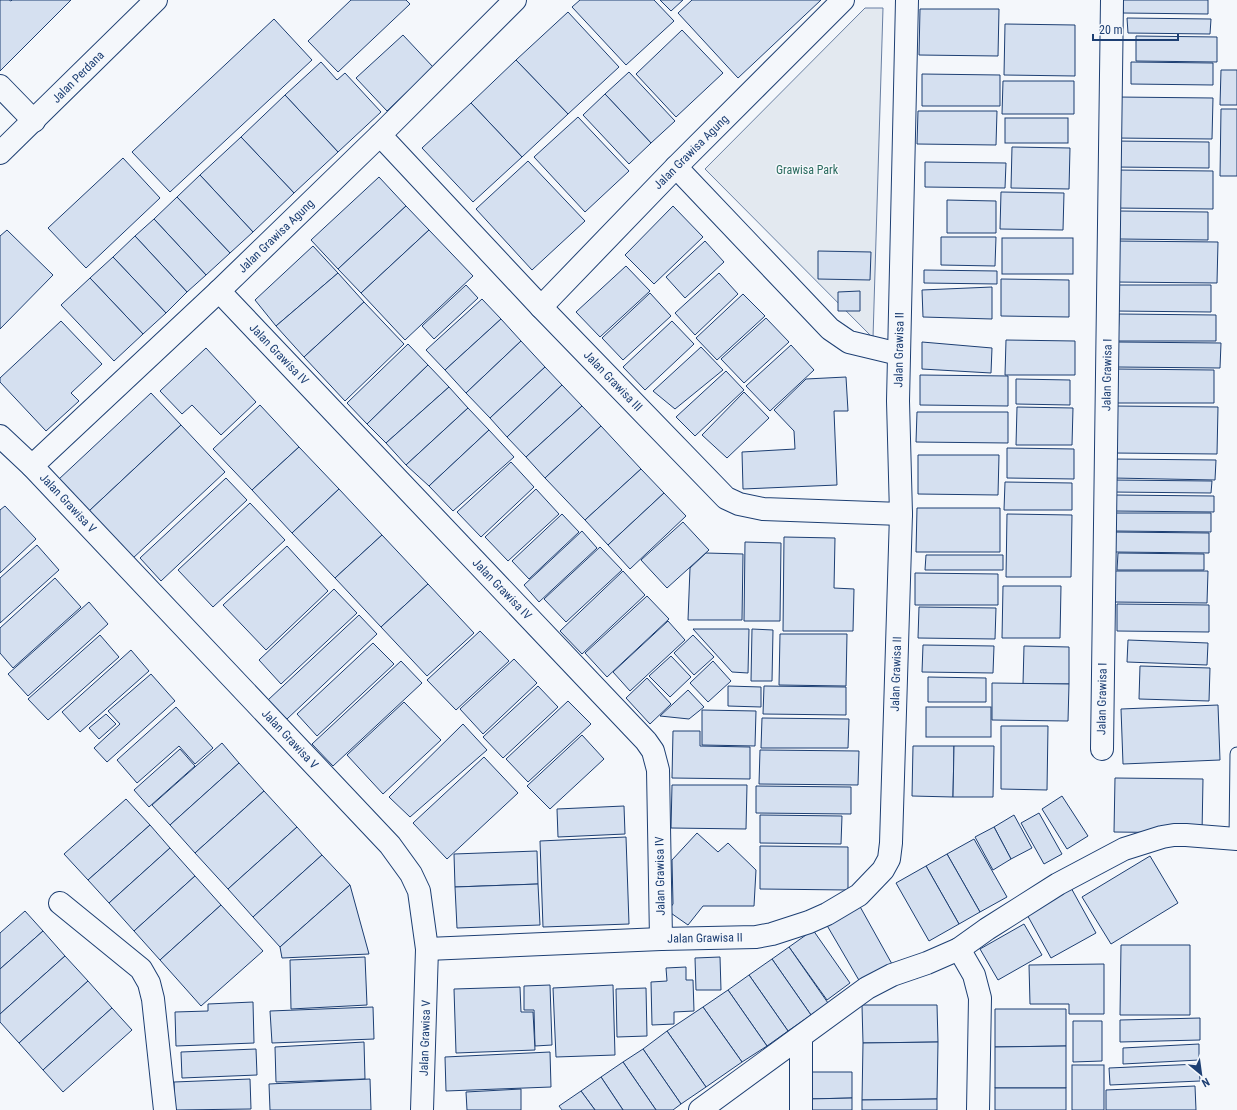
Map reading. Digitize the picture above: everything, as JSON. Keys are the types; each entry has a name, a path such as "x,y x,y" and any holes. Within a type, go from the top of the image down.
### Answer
{"street":[{"name":"Jalan Perdana","path":"0,153 156,0"},
{"name":"Jalan Grawisa Agung","path":"32,466 219,291 380,135 514,0"},
{"name":"Jalan Grawisa Agung","path":"541,307 676,167 843,0"},
{"name":"Jalan Grawisa II","path":"427,949 661,939 756,937 792,929 827,914 859,895 883,870 889,858 891,843 901,514 898,401 907,0"},
{"name":"Jalan Grawisa I","path":"1102,749 1112,0"},
{"path":"3,94 34,121"},
{"name":"Jalan Grawisa III","path":"380,135 541,307 726,498 739,504 763,509 901,514"},
{"path":"676,167 830,329 849,342 899,354"},
{"name":"Jalan Grawisa IV","path":"219,291 646,741 653,751 658,770 661,939"},
{"name":"Jalan Grawisa V","path":"0,436 32,466 390,845 411,874 419,891 427,949 422,1110"},
{"path":"700,1110 867,988 892,975 927,963 959,949 987,929 1058,884 1124,849 1162,837 1186,835 1236,839"},
{"path":"60,903 142,969 149,983 153,999 165,1110"},
{"path":"959,949 974,975 980,998 978,1110"},
{"path":"801,1037 801,1110"}],"lane":[{"path":"1236,839 1237,745"}],"green space":[{"name":"Grawisa Park","path":"865,8 883,8 873,338 705,169"}],"building":[{"path":"0,0 71,0 0,71"},
{"path":"351,0 406,0 410,4 338,72 308,41"},
{"path":"580,0 654,0 674,21 626,65 572,7"},
{"path":"660,0 683,0 671,11"},
{"path":"692,0 821,0 738,78 678,13"},
{"path":"1123,0 1208,0 1208,14 1123,13"},
{"path":"920,9 999,9 998,56 919,55"},
{"path":"568,12 619,67 568,114 516,60"},
{"path":"1127,18 1211,19 1210,34 1128,33"},
{"path":"274,19 312,60 170,192 132,152"},
{"path":"1005,24 1075,25 1075,76 1004,75"},
{"path":"682,30 723,73 676,117 636,74"},
{"path":"403,35 433,67 387,111 356,78"},
{"path":"1136,36 1217,37 1217,62 1136,61"},
{"path":"516,60 568,114 522,157 471,103"},
{"path":"321,62 337,80 345,73 381,112 338,152 285,95"},
{"path":"1131,62 1213,63 1213,85 1131,84"},
{"path":"1221,70 1237,70 1237,105 1220,105"},
{"path":"629,72 675,121 651,143 605,94"},
{"path":"922,74 1000,75 1000,106 922,106"},
{"path":"1003,81 1074,81 1074,114 1002,114"},
{"path":"605,94 651,143 629,164 583,115"},
{"path":"285,95 338,152 294,193 241,137"},
{"path":"1117,97 1213,98 1212,139 1116,138"},
{"path":"471,103 522,157 473,202 422,148"},
{"path":"1221,109 1237,109 1237,176 1220,176"},
{"path":"918,111 997,111 996,145 917,144"},
{"path":"578,117 629,171 585,212 534,157"},
{"path":"1005,118 1068,118 1068,143 1005,143"},
{"path":"241,137 294,193 253,232 200,175"},
{"path":"1115,141 1209,142 1209,168 1115,167"},
{"path":"1012,147 1070,148 1069,189 1011,188"},
{"path":"123,158 160,198 86,268 48,228"},
{"path":"528,161 585,221 532,270 476,209"},
{"path":"925,162 1006,163 1005,188 925,187"},
{"path":"1115,170 1213,171 1213,209 1114,208"},
{"path":"200,175 253,232 230,253 177,197"},
{"path":"379,177 406,206 338,269 311,240"},
{"path":"1001,192 1064,193 1063,230 1000,229"},
{"path":"177,197 230,253 206,275 154,219"},
{"path":"947,200 996,201 996,233 947,233"},
{"path":"406,206 429,230 361,293 338,269"},
{"path":"673,206 703,237 654,284 625,255"},
{"path":"1120,211 1208,212 1208,240 1119,239"},
{"path":"154,219 206,275 187,292 135,236"},
{"path":"7,230 53,275 0,329 0,236"},
{"path":"429,230 473,276 405,340 361,293"},
{"path":"135,236 187,292 166,313 113,257"},
{"path":"941,237 996,237 995,266 941,265"},
{"path":"1002,238 1073,238 1073,274 1002,274"},
{"path":"705,241 724,262 685,298 666,277"},
{"path":"1116,241 1218,242 1217,283 1116,282"},
{"path":"313,246 338,273 276,326 255,300"},
{"path":"818,251 871,252 870,280 818,279"},
{"path":"113,257 166,313 143,334 90,278"},
{"path":"626,266 650,291 600,337 576,312"},
{"path":"924,270 997,271 997,284 924,283"},
{"path":"338,273 364,302 304,357 276,326"},
{"path":"719,273 738,294 695,335 675,313"},
{"path":"90,278 143,334 114,361 61,305"},
{"path":"1001,279 1069,280 1069,317 1001,316"},
{"path":"466,285 478,298 434,339 422,326"},
{"path":"1116,285 1211,285 1211,312 1115,311"},
{"path":"992,287 992,319 923,317 922,290"},
{"path":"860,291 860,311 838,311 838,292"},
{"path":"650,293 671,316 623,360 602,338"},
{"path":"743,294 765,316 717,360 696,338"},
{"path":"482,299 501,319 445,370 426,350"},
{"path":"364,302 404,344 345,401 304,357"},
{"path":"1119,314 1216,315 1216,341 1118,341"},
{"path":"766,318 789,342 744,383 721,359"},
{"path":"501,319 521,341 466,393 445,370"},
{"path":"61,321 102,364 71,393 79,401 46,431 0,382 0,378"},
{"path":"672,321 694,344 645,390 623,367"},
{"path":"1006,340 1075,341 1075,375 1005,375"},
{"path":"521,341 545,367 490,418 466,393"},
{"path":"922,342 992,348 991,373 922,369"},
{"path":"1118,342 1221,343 1220,368 1117,367"},
{"path":"408,344 428,365 367,424 347,403"},
{"path":"791,345 814,370 770,411 746,386"},
{"path":"701,347 723,370 675,409 653,391"},
{"path":"206,348 256,402 221,435 192,405 182,414 160,391"},
{"path":"428,365 449,387 386,443 367,424"},
{"path":"545,367 562,385 507,437 490,418"},
{"path":"1116,369 1214,370 1214,403 1116,403"},
{"path":"726,371 744,390 695,436 676,417"},
{"path":"920,375 1008,376 1008,406 920,405"},
{"path":"846,377 848,411 834,411 837,485 743,489 742,452 795,449 794,431 774,410 806,379"},
{"path":"1016,379 1070,380 1070,405 1016,404"},
{"path":"562,385 582,406 526,457 507,437"},
{"path":"449,387 468,408 406,465 386,443"},
{"path":"744,392 769,418 727,458 702,435"},
{"path":"151,393 181,425 88,512 58,480"},
{"path":"260,405 299,447 252,490 213,449"},
{"path":"582,406 601,426 545,478 526,457"},
{"path":"1115,406 1218,407 1217,454 1114,453"},
{"path":"1017,407 1073,408 1072,445 1016,445"},
{"path":"468,408 489,430 429,486 406,465"},
{"path":"917,412 1008,412 1008,443 916,442"},
{"path":"181,425 225,472 132,559 88,512"},
{"path":"601,426 641,469 585,520 545,478"},
{"path":"489,430 514,457 453,511 429,486"},
{"path":"299,447 339,489 292,533 252,490"},
{"path":"1007,448 1074,449 1074,479 1007,478"},
{"path":"918,455 999,455 998,495 918,494"},
{"path":"1113,459 1216,460 1215,480 1113,478"},
{"path":"511,462 534,487 481,537 457,512"},
{"path":"641,469 664,493 608,545 585,520"},
{"path":"226,478 247,500 161,581 140,558"},
{"path":"1112,480 1212,481 1211,493 1112,492"},
{"path":"1005,482 1072,483 1072,510 1004,510"},
{"path":"339,489 382,535 335,578 292,533"},
{"path":"536,489 559,514 508,561 485,537"},
{"path":"664,493 686,516 630,569 608,545"},
{"path":"1114,495 1214,496 1214,512 1113,511"},
{"path":"250,503 285,540 213,607 178,570"},
{"path":"5,506 36,539 0,573 0,510"},
{"path":"917,508 1000,508 1000,552 916,552"},
{"path":"1114,513 1211,513 1211,532 1114,531"},
{"path":"562,514 579,532 529,579 512,561"},
{"path":"1007,514 1072,515 1071,577 1006,577"},
{"path":"683,522 709,550 667,588 641,560"},
{"path":"582,531 597,548 539,602 524,585"},
{"path":"1114,532 1209,533 1209,553 1114,552"},
{"path":"382,535 428,584 381,627 335,578"},
{"path":"784,537 835,538 834,588 854,589 853,631 783,631"},
{"path":"745,542 781,543 780,621 744,621"},
{"path":"37,545 59,570 0,623 0,578"},
{"path":"287,546 328,591 266,650 223,605"},
{"path":"600,547 622,570 566,622 544,599"},
{"path":"706,553 743,554 742,620 688,620 690,568"},
{"path":"1118,553 1204,554 1204,570 1117,570"},
{"path":"926,555 1003,555 1003,570 925,570"},
{"path":"623,571 645,595 582,654 560,631"},
{"path":"1113,571 1208,571 1207,603 1113,602"},
{"path":"915,573 998,574 998,605 915,605"},
{"path":"55,578 81,607 13,668 0,653 0,628"},
{"path":"428,584 474,633 427,676 381,627"},
{"path":"1003,586 1061,586 1060,638 1002,638"},
{"path":"334,589 357,613 281,684 259,660"},
{"path":"647,596 669,619 607,677 585,653"},
{"path":"89,602 108,624 28,696 8,674"},
{"path":"1117,604 1209,605 1209,632 1117,631"},
{"path":"919,607 996,608 995,639 918,638"},
{"path":"359,615 377,634 287,719 268,700"},
{"path":"668,621 685,640 630,691 613,672"},
{"path":"693,629 749,629 748,673 732,672"},
{"path":"752,629 773,630 772,681 751,681"},
{"path":"480,631 509,661 456,710 427,680"},
{"path":"780,634 847,634 846,686 779,685"},
{"path":"100,635 119,657 48,720 28,699"},
{"path":"693,635 714,657 694,675 674,653"},
{"path":"1128,640 1208,643 1207,665 1127,662"},
{"path":"373,643 394,664 317,736 297,714"},
{"path":"923,645 994,646 993,673 922,672"},
{"path":"1024,646 1069,647 1069,684 1023,684"},
{"path":"131,650 149,671 80,732 62,712"},
{"path":"671,656 691,677 670,697 649,676"},
{"path":"514,659 537,683 483,734 460,709"},
{"path":"401,661 422,683 333,766 312,744"},
{"path":"713,661 731,681 708,702 690,683"},
{"path":"1140,666 1210,668 1209,701 1139,699"},
{"path":"151,674 175,701 107,762 94,748 120,724 108,711"},
{"path":"928,677 986,678 986,702 928,702"},
{"path":"647,678 671,704 650,724 626,698"},
{"path":"992,683 1069,684 1068,721 992,720"},
{"path":"538,686 558,707 503,758 483,737"},
{"path":"728,686 761,687 761,707 728,706"},
{"path":"764,686 846,687 846,715 763,714"},
{"path":"688,690 704,707 689,719 660,716"},
{"path":"568,701 591,724 528,782 506,759"},
{"path":"404,702 441,740 383,794 347,755"},
{"path":"1218,705 1220,760 1123,764 1121,709"},
{"path":"176,707 213,748 195,764 179,746 137,783 117,760"},
{"path":"926,707 991,707 991,737 926,737"},
{"path":"702,710 756,711 755,746 702,745"},
{"path":"106,714 116,724 99,739 89,728"},
{"path":"762,718 849,719 848,748 761,748"},
{"path":"463,724 487,750 410,817 389,797"},
{"path":"1001,726 1048,726 1047,790 1001,789"},
{"path":"673,731 700,731 700,746 750,747 750,779 672,778"},
{"path":"582,735 604,759 550,809 527,786"},
{"path":"222,743 239,763 170,825 152,805"},
{"path":"913,746 954,746 953,797 912,796"},
{"path":"954,746 994,746 993,797 953,797"},
{"path":"180,749 195,766 149,807 134,790"},
{"path":"760,750 859,751 858,785 759,784"},
{"path":"484,757 518,793 447,859 413,823"},
{"path":"239,763 264,791 195,853 170,825"},
{"path":"1115,778 1203,779 1202,833 1114,832"},
{"path":"672,785 747,785 746,829 671,828"},
{"path":"756,786 851,787 851,814 756,813"},
{"path":"264,791 297,827 228,889 195,853"},
{"path":"1062,796 1088,836 1067,849 1042,809"},
{"path":"126,799 150,825 88,880 64,854"},
{"path":"624,806 625,834 558,837 557,809"},
{"path":"1039,813 1062,854 1044,864 1021,823"},
{"path":"760,815 842,816 841,844 760,843"},
{"path":"1014,815 1032,848 1011,859 994,827"},
{"path":"150,825 170,848 109,903 88,880"},
{"path":"297,827 322,855 253,917 228,889"},
{"path":"994,827 1011,859 993,870 975,837"},
{"path":"697,833 718,852 728,843 756,870 754,906 703,906 688,925 668,911 673,904 672,860"},
{"path":"626,837 629,924 543,927 540,841"},
{"path":"974,839 1007,897 980,912 947,854"},
{"path":"760,846 848,847 848,890 760,889"},
{"path":"170,848 195,876 134,931 109,903"},
{"path":"537,851 538,884 455,887 454,854"},
{"path":"947,854 980,912 959,924 926,866"},
{"path":"322,855 350,885 280,947 253,917"},
{"path":"1150,856 1178,903 1111,944 1082,897"},
{"path":"926,866 959,924 929,941 896,883"},
{"path":"195,876 221,905 160,960 134,931"},
{"path":"538,884 540,925 457,928 455,887"},
{"path":"350,885 369,954 282,958 280,947"},
{"path":"1070,886 1096,933 1051,958 1025,911"},
{"path":"858,903 892,964 860,982 825,922"},
{"path":"221,905 263,951 201,1006 160,960"},
{"path":"25,911 43,931 0,969 0,933"},
{"path":"1024,924 1042,955 998,980 980,949"},
{"path":"813,930 850,983 827,1000 789,947"},
{"path":"43,931 65,956 0,1014 0,969"},
{"path":"1121,945 1190,945 1190,1015 1120,1015"},
{"path":"789,947 828,1003 811,1015 772,959"},
{"path":"65,956 88,981 19,1043 0,1022 0,1014"},
{"path":"365,957 367,1005 291,1009 290,960"},
{"path":"720,957 721,990 696,990 695,958"},
{"path":"772,959 811,1015 788,1031 749,975"},
{"path":"1104,964 1104,1014 1069,1014 1069,1004 1030,1004 1029,965"},
{"path":"686,967 686,980 693,980 694,1011 674,1012 674,1024 652,1025 651,982 667,981 666,968"},
{"path":"749,975 788,1031 767,1046 728,990"},
{"path":"88,981 112,1008 43,1070 19,1043"},
{"path":"550,985 552,1045 535,1046 534,1010 524,1010 524,986"},
{"path":"613,985 615,1055 556,1057 553,988"},
{"path":"520,987 521,1012 533,1012 535,1050 456,1053 454,989"},
{"path":"646,988 647,1036 617,1037 616,989"},
{"path":"728,990 767,1046 742,1062 703,1007"},
{"path":"253,1002 254,1043 176,1046 175,1012 208,1011 208,1004"},
{"path":"862,1005 937,1005 938,1042 863,1043"},
{"path":"373,1007 374,1039 272,1043 270,1011"},
{"path":"703,1007 742,1062 706,1087 667,1031"},
{"path":"112,1008 132,1030 63,1092 43,1070"},
{"path":"995,1009 1066,1009 1066,1046 995,1047"},
{"path":"1200,1018 1200,1040 1120,1042 1120,1020"},
{"path":"1073,1021 1102,1021 1102,1061 1073,1062"},
{"path":"667,1031 706,1087 681,1104 643,1049"},
{"path":"364,1042 365,1079 276,1082 275,1047"},
{"path":"938,1042 937,1099 862,1100 863,1043"},
{"path":"1199,1044 1199,1060 1123,1064 1123,1048"},
{"path":"1066,1046 1066,1088 995,1088 995,1047"},
{"path":"256,1049 257,1075 182,1078 181,1052"},
{"path":"643,1049 681,1104 673,1110 656,1110 623,1062"},
{"path":"550,1052 551,1087 446,1091 445,1057"},
{"path":"623,1062 656,1110 623,1110 601,1077"},
{"path":"1199,1064 1200,1081 1110,1085 1109,1068"},
{"path":"1072,1065 1104,1065 1104,1110 1072,1110"},
{"path":"807,1072 852,1072 852,1098 807,1099"},
{"path":"601,1077 623,1110 595,1110 581,1091"},
{"path":"250,1079 251,1109 175,1110 174,1082"},
{"path":"370,1079 371,1110 270,1110 269,1084"},
{"path":"1195,1086 1196,1110 1106,1110 1106,1090"},
{"path":"995,1088 1066,1088 1066,1110 995,1110"},
{"path":"521,1089 521,1110 467,1110 466,1092"},
{"path":"581,1091 595,1110 562,1110 559,1106"},
{"path":"852,1098 852,1110 807,1110 807,1099"},
{"path":"937,1099 937,1110 862,1110 862,1100"}]}
